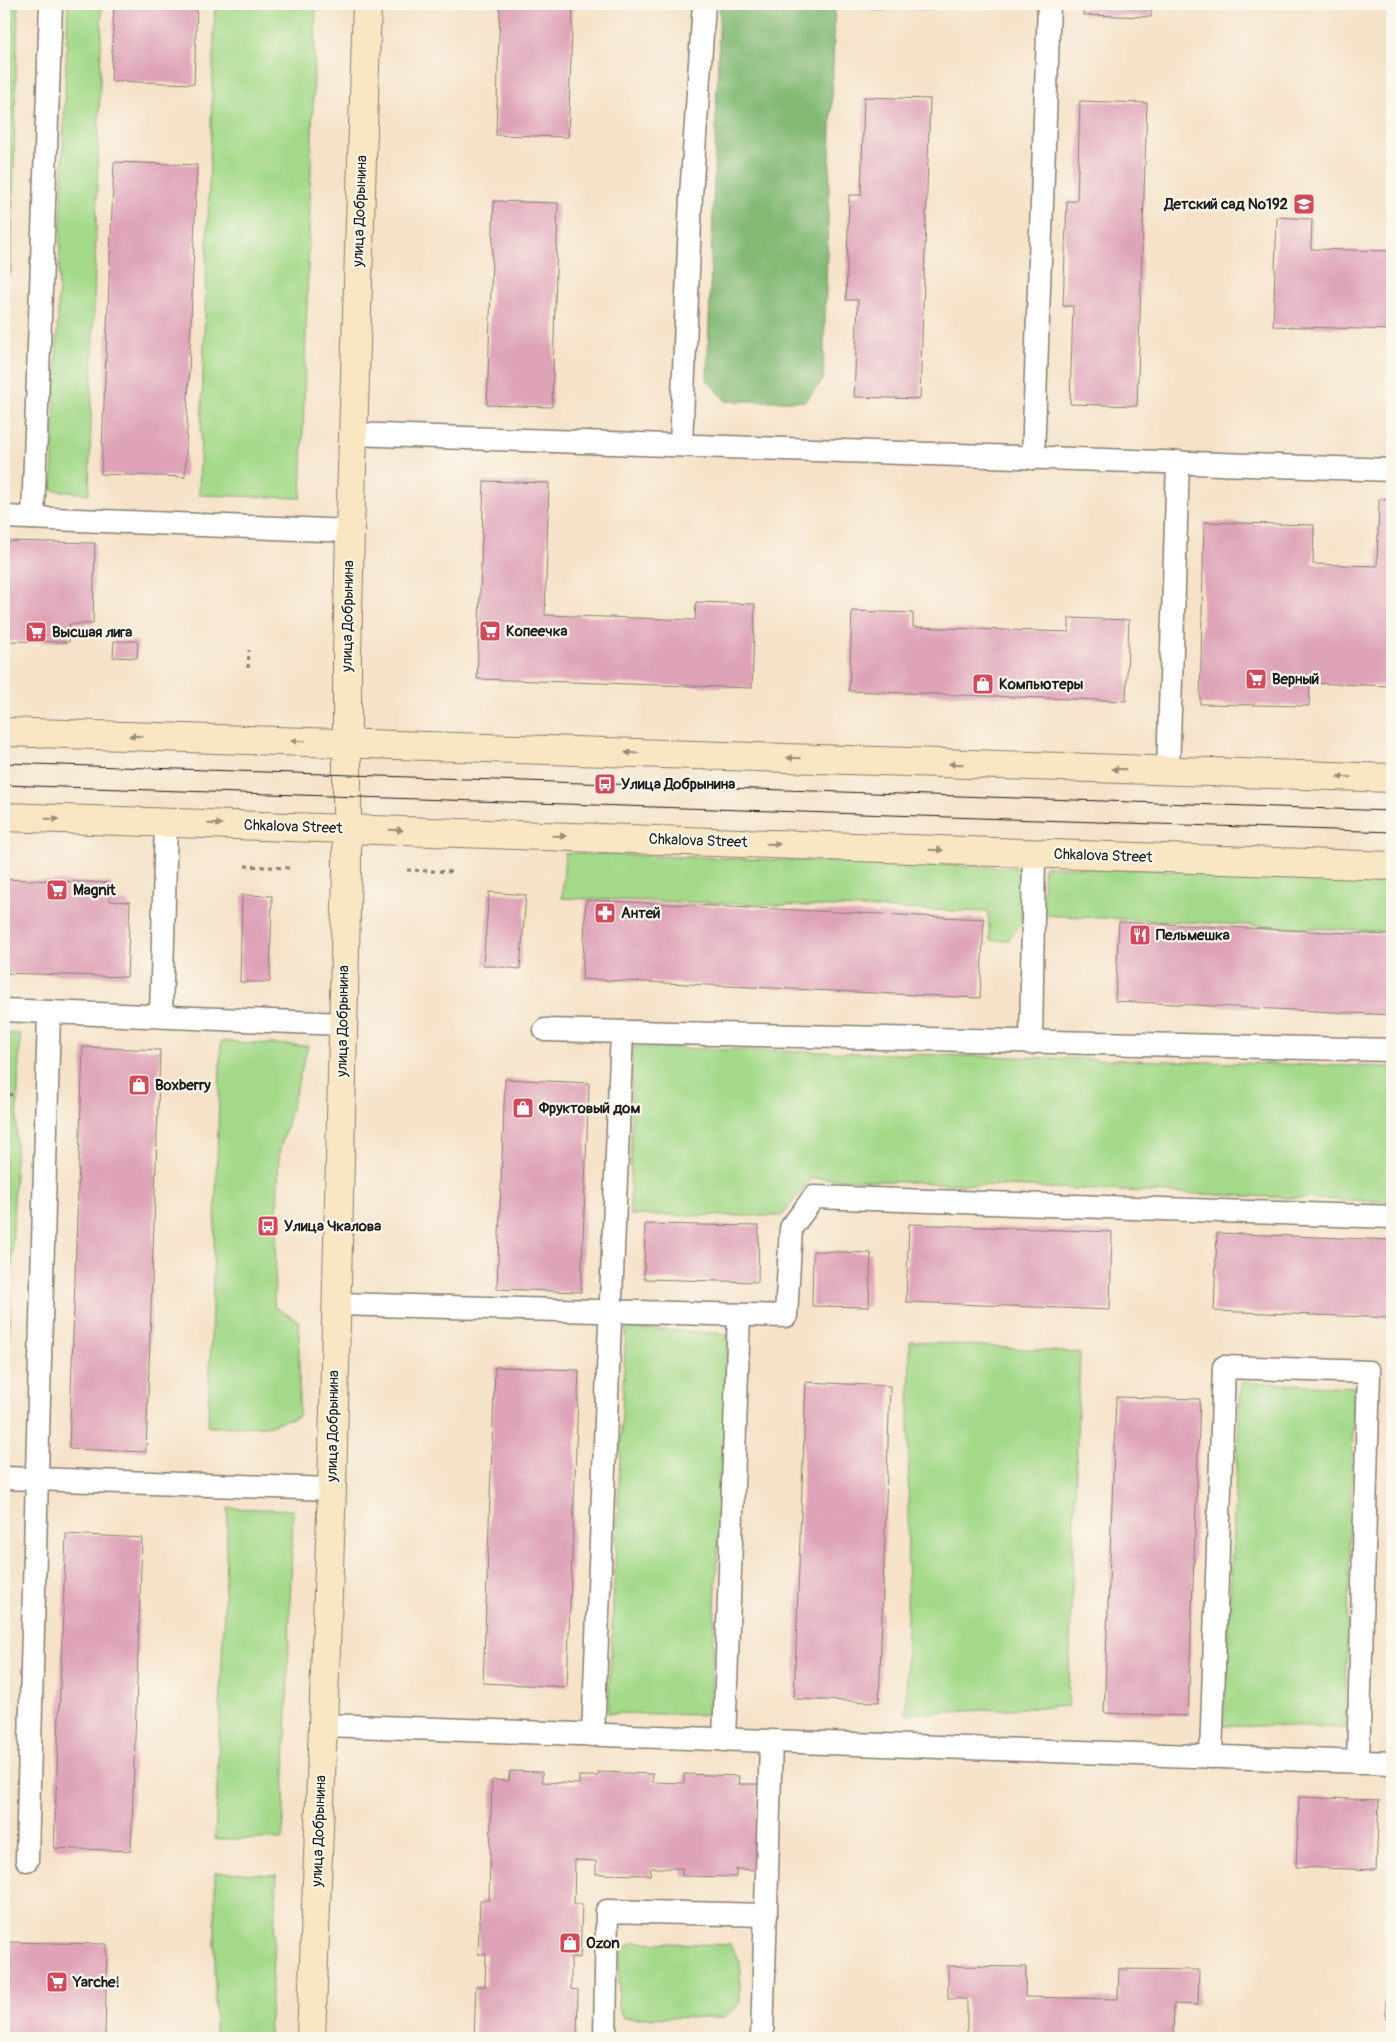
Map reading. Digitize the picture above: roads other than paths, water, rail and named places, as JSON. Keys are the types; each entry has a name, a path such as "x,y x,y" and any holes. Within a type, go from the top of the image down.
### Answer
{"main road":[{"name":"улица Добрынина","path":"311,2038 332,1489 348,828 347,743 352,434 367,4"},
{"path":"4,732 1392,778"},
{"name":"Chkalova Street","path":"4,817 1392,866"}],"lane":[{"path":"33,518 51,4"},
{"path":"681,445 691,196 704,4"},
{"path":"1033,458 1049,4"},
{"path":"352,434 1392,470"},
{"path":"1168,771 1178,462"},
{"path":"4,517 350,531"},
{"path":"161,1016 166,822"},
{"path":"1031,1043 1034,853"},
{"path":"4,1010 343,1024"},
{"path":"27,1860 49,1012"},
{"path":"546,1030 1031,1043 1392,1050"},
{"path":"593,1735 612,1313 622,1032"},
{"path":"336,1304 612,1313 786,1316 791,1228 814,1197 1392,1217"},
{"path":"724,1740 738,1316"},
{"path":"1211,1757 1224,1367 1369,1372 1358,1762"},
{"path":"4,1478 332,1489"},
{"path":"323,1725 1392,1763"},
{"path":"762,2038 771,1742"},
{"path":"604,2038 607,1911 766,1915"}],"tram line":[{"path":"4,763 1392,811"},
{"path":"4,785 1392,832"}],"place":[{"name":"Детский сад №192","path":"1304,204"},
{"name":"Копеечка","path":"490,631"},
{"name":"Высшая лига","path":"36,632"},
{"name":"Верный","path":"1256,679"},
{"name":"Компьютеры","path":"983,684"},
{"name":"Улица Добрынина","path":"605,784"},
{"name":"Magnit","path":"57,890"},
{"name":"Антей","path":"605,913"},
{"name":"Пельмешка","path":"1140,935"},
{"name":"Boxberry","path":"139,1085"},
{"name":"Фруктовый дом","path":"523,1108"},
{"name":"Улица Чкалова","path":"268,1226"},
{"name":"Ozon","path":"570,1943"},
{"name":"Yarche!","path":"57,1982"}]}
